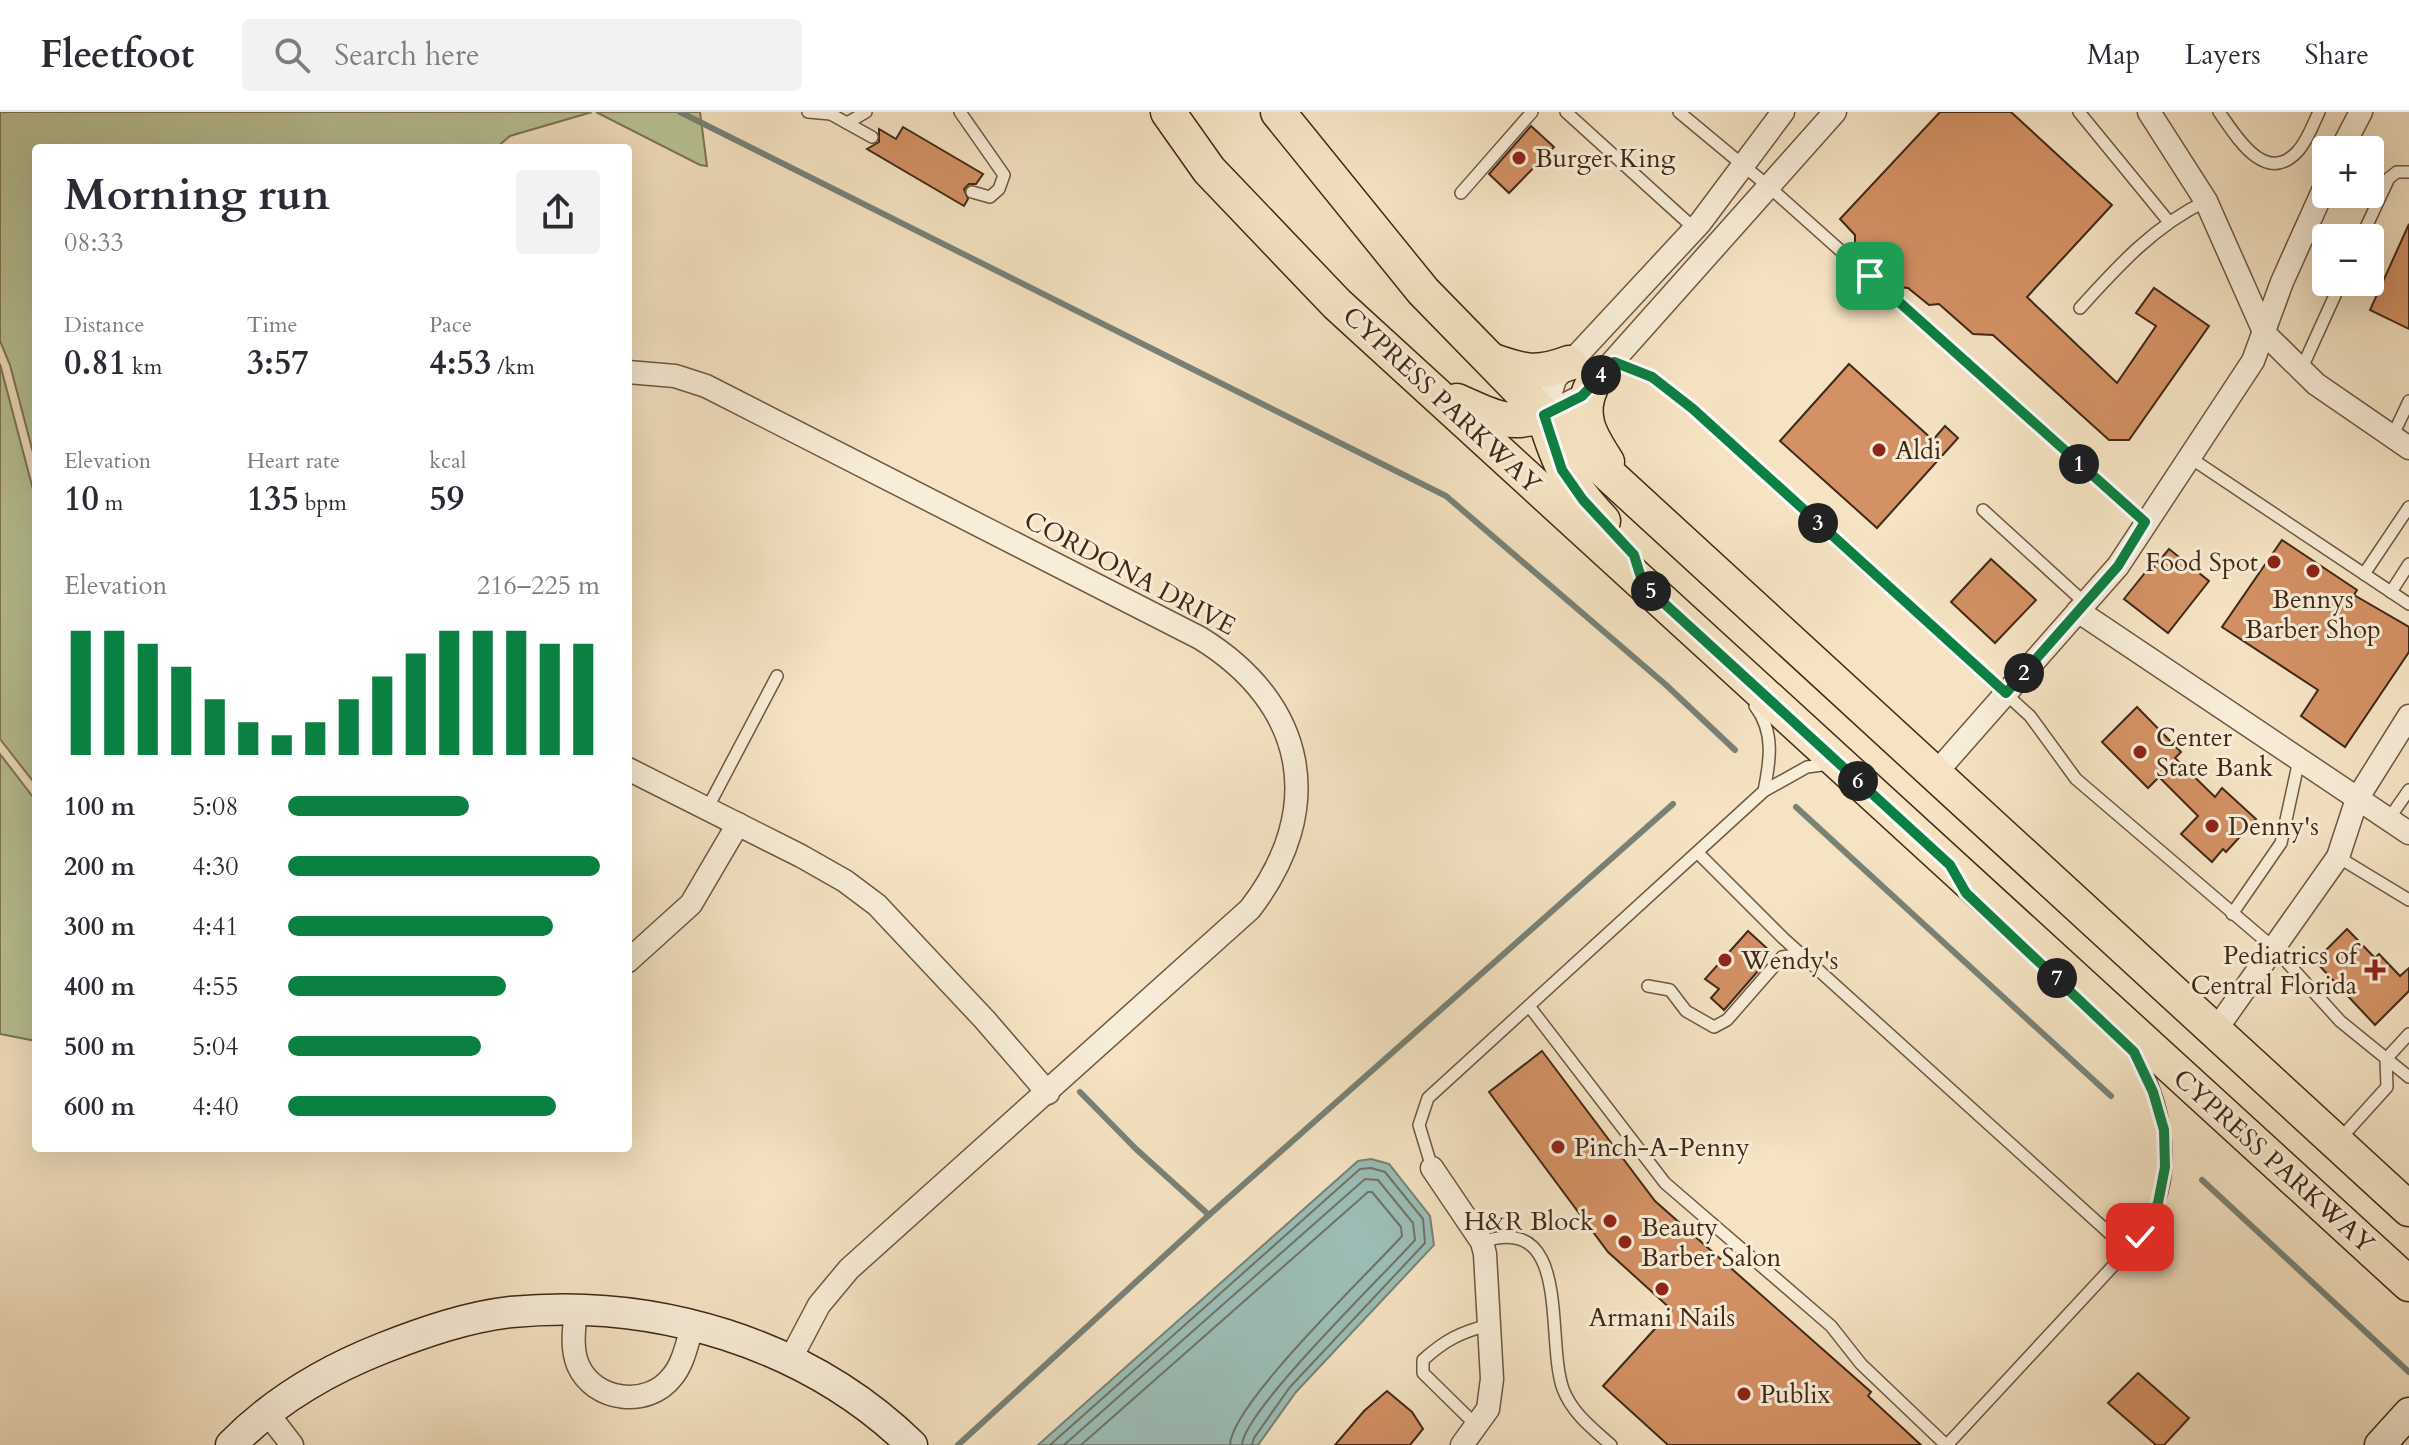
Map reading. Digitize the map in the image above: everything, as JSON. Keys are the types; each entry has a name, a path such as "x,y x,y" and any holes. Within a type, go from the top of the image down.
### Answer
{"main road":[{"name":"CYPRESS PARKWAY","path":"1168,112 1209,170 1292,258 1594,539 2409,1284"},
{"name":"CYPRESS PARKWAY","path":"1278,112 1423,291 1544,415 2409,1209"},
{"path":"1490,360 1524,372 1591,370 1584,401 1585,422 1622,486"},
{"path":"1431,389 1500,420 1522,422 1544,415 1562,470 1583,500 1634,555 1643,584"}],"street":[{"path":"1544,415 1582,396 1591,370 1783,112"},
{"path":"1544,415 1555,379 1591,370 1835,112"},
{"path":"2149,112 2206,201 2265,334 2316,384 2401,442"},
{"path":"2348,136 2361,112"},
{"path":"1934,775 2118,566 2253,361 2282,282 2315,208"},
{"name":"CORDONA DRIVE","path":"632,372 675,376 706,386 1200,638 1242,668 1270,700 1290,747 1296,784 1294,827 1277,871 1250,909 849,1269 819,1305 790,1360"},
{"path":"2081,607 2409,833"},
{"path":"2215,1031 2338,857 2357,799 2409,716"},
{"path":"632,771 845,881 877,905 985,1020 1048,1093"},
{"path":"632,957 691,904 738,824"},
{"path":"1432,1168 1482,1242 1492,1379 1488,1409 1462,1445"},
{"path":"576,1310 574,1350 582,1372 599,1388 622,1398 650,1393 664,1386 680,1365 693,1325"},
{"path":"231,1445 314,1381 351,1361 443,1326 509,1312 576,1310 639,1313 743,1340 827,1379 912,1445"},
{"path":"2380,1445 2409,1413"},
{"path":"268,1414 292,1445"}],"lane":[{"path":"808,112 829,113 872,137"},
{"path":"847,123 866,112"},
{"path":"960,112 1004,175 999,189 990,197 972,192"},
{"path":"1461,193 1532,112"},
{"path":"1566,112 1695,229"},
{"path":"1679,112 1768,186 2145,522"},
{"path":"2079,112 2169,222"},
{"path":"2219,112 2248,152 2267,163 2297,153 2319,112"},
{"path":"2368,224 2389,178 2397,172 2409,172"},
{"path":"2080,308 2128,254 2169,222 2206,201"},
{"path":"2301,370 2335,296"},
{"path":"1591,370 1652,377 1673,392 2006,693 2037,724 2076,779 2275,949 2340,1021 2409,1077"},
{"path":"2401,442 2409,401"},
{"path":"2189,457 2409,604"},
{"path":"2364,574 2409,507"},
{"path":"1983,510 2081,607"},
{"path":"1594,539 1636,594 1743,691 1764,718 1770,744 1764,791"},
{"path":"2391,592 2409,564"},
{"path":"707,809 777,676"},
{"path":"2232,914 2281,843 2299,760"},
{"path":"1432,1168 1419,1125 1428,1098 1764,791 1807,767 1829,764 1845,769"},
{"path":"2388,820 2409,790"},
{"path":"1698,853 1801,954 2128,1250"},
{"path":"2338,857 2409,900"},
{"path":"1529,1006 1665,1183 1831,1326 1861,1364 1946,1445 2140,1237 2158,1203 2165,1167 2164,1130 2153,1092 2134,1052 1966,893 1950,865"},
{"path":"1648,986 1670,990 1686,1011 1714,1027 1727,1020 1782,957 1801,954"},
{"path":"2336,1143 2387,1087 2386,1059 2409,1034"},
{"path":"1482,1242 1508,1235 1521,1238 1533,1245 1543,1260 1551,1291 1554,1352 1564,1392 1584,1420 1611,1445"},
{"path":"1477,1427 1423,1373 1423,1360 1459,1332 1489,1325"}],"green space":[{"path":"0,112 592,112 510,136 501,144 32,144 32,449 10,365 0,341"},
{"path":"596,112 700,112 707,166 700,165"},
{"path":"0,364 32,486 32,780 0,739"},
{"path":"0,754 32,796 32,1040 0,1034"}],"water":[{"path":"1371,1159 1389,1164 1430,1216 1434,1245 1296,1392 1258,1445 1038,1445 1358,1161"}],"building":[{"path":"1940,112 2011,112 2112,205 2027,297 2117,383 2156,326 2136,313 2154,288 2209,326 2129,440 2109,440 1993,335 1973,334 1939,304 1929,305 1908,288 1898,287 1855,250 1855,235 1840,219"},
{"name":"Burger King","path":"1531,126 1554,147 1509,193 1489,174"},
{"path":"903,127 983,174 976,184 969,184 964,189 968,199 964,206 867,149 879,142 879,129 896,139"},
{"path":"2409,224 2409,329 2370,310 2376,296 2384,296 2384,279"},
{"path":"1849,364 1933,440 1945,426 1958,438 1877,528 1780,441"},
{"path":"2282,540 2357,590 2354,595 2409,627 2409,652 2345,747 2301,716 2318,690 2222,627"},
{"path":"2169,549 2209,581 2168,633 2124,599"},
{"path":"1991,559 2036,600 1995,643 1951,602"},
{"path":"2137,707 2181,752 2175,758 2215,797 2222,788 2256,819 2226,852 2223,849 2212,862 2181,834 2198,816 2159,777 2148,788 2102,742"},
{"path":"2347,929 2375,958 2379,954 2400,976 2409,968 2409,991 2375,1025 2315,961"},
{"path":"1748,931 1771,952 1724,1010 1711,998 1719,989 1705,979"},
{"path":"1542,1051 1655,1201 1871,1392 1868,1396 1921,1445 1668,1445 1603,1386 1672,1310 1608,1252 1489,1092"},
{"path":"2138,1373 2189,1418 2164,1445 2156,1445 2108,1403"},
{"path":"1387,1391 1412,1412 1423,1429 1410,1445 1335,1445 1364,1411"}],"waterway":[{"path":"680,112 1446,496 1665,684 1735,750"},
{"path":"958,1445 1209,1215 1673,804"},
{"path":"1796,807 2111,1096"},
{"path":"1080,1092 1136,1149 1209,1215"},
{"path":"2202,1180 2409,1372"}],"place":[{"name":"Burger King","path":"1519,158"},
{"name":"Aldi","path":"1879,450"},
{"name":"Food Spot","path":"2274,562"},
{"name":"Bennys Barber Shop","path":"2313,571"},
{"name":"Center State Bank","path":"2140,752"},
{"name":"Denny's","path":"2212,826"},
{"name":"Wendy's","path":"1725,960"},
{"name":"Pediatrics of Central Florida","path":"2375,970"},
{"name":"Pinch-A-Penny","path":"1558,1147"},
{"name":"H&R Block","path":"1610,1221"},
{"name":"Beauty Barber Salon","path":"1625,1242"},
{"name":"Armani Nails","path":"1662,1289"},
{"name":"Publix","path":"1744,1394"}],"route":[{"path":"1870,276 2145,522 2118,566 2006,693 1693,409 1652,377 1614,362 1582,396 1544,415 1562,470 1583,500 1634,555 1643,584 1950,865 1966,893 2134,1052 2153,1092 2164,1130 2165,1167 2158,1203 2140,1237"}]}
